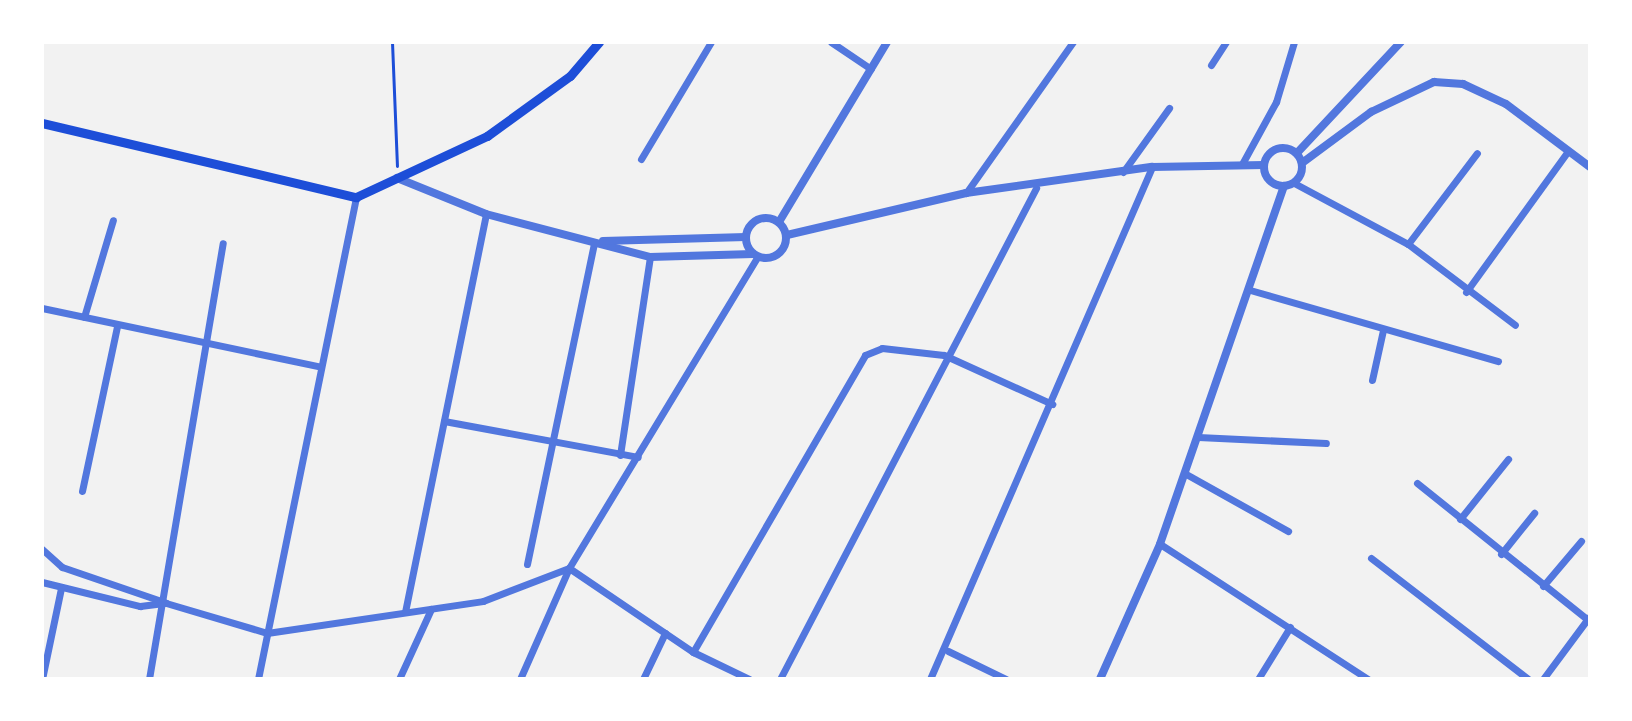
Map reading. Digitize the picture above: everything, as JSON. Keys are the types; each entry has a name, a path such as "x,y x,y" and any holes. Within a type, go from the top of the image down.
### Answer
{"main road":[{"path":"42,123 356,197 487,136 540,101 599,42"}],"street":[{"path":"641,159 711,42"},
{"path":"831,42 871,69"},
{"path":"779,222 887,42"},
{"path":"966,193 1073,42"},
{"path":"1211,65 1226,42"},
{"path":"1242,164 1276,102 1294,42"},
{"path":"1297,153 1396,43"},
{"path":"1294,183 1302,163 1371,112 1434,82 1463,84 1506,104 1590,167"},
{"path":"1123,172 1169,108"},
{"path":"1264,165 1280,147 1297,153 1302,163"},
{"path":"1466,292 1568,151"},
{"path":"1408,244 1477,153"},
{"path":"397,178 486,214 650,257 775,257 787,235 966,193 1036,188 1152,167 1264,165"},
{"path":"1264,165 1271,183 1284,186 1294,183 1408,244 1466,292 1515,325"},
{"path":"930,679 948,651 1152,167"},
{"path":"1100,679 1160,544 1284,186"},
{"path":"780,679 944,355 1036,188"},
{"path":"258,679 318,366 356,197"},
{"path":"405,612 486,214"},
{"path":"84,317 113,220"},
{"path":"746,237 754,221 779,222"},
{"path":"779,222 787,235"},
{"path":"594,242 746,237"},
{"path":"746,237 755,255"},
{"path":"527,564 594,242"},
{"path":"149,679 166,603 201,344 223,243"},
{"path":"520,679 569,568 638,457 755,255"},
{"path":"620,455 650,257"},
{"path":"1250,290 1498,361"},
{"path":"42,308 201,344 318,366"},
{"path":"82,491 117,326"},
{"path":"1372,380 1383,330"},
{"path":"693,652 865,355 882,348 944,355 1052,404"},
{"path":"444,421 638,457"},
{"path":"1198,437 1326,443"},
{"path":"1460,519 1508,459"},
{"path":"1186,474 1288,531"},
{"path":"1417,483 1501,554 1588,618 1543,679"},
{"path":"1501,554 1534,513"},
{"path":"1543,586 1581,541"},
{"path":"1160,544 1368,679"},
{"path":"42,549 62,567 267,633 483,601 569,568"},
{"path":"1371,558 1528,679"},
{"path":"569,568 693,652 749,679"},
{"path":"42,582 140,606 166,603"},
{"path":"42,679 61,588"},
{"path":"399,679 431,609"},
{"path":"1258,679 1290,627"},
{"path":"643,679 665,633"},
{"path":"948,651 1006,679"},
{"path":"1550,670 1557,679"}],"path":[{"path":"392,42 397,178"}]}
